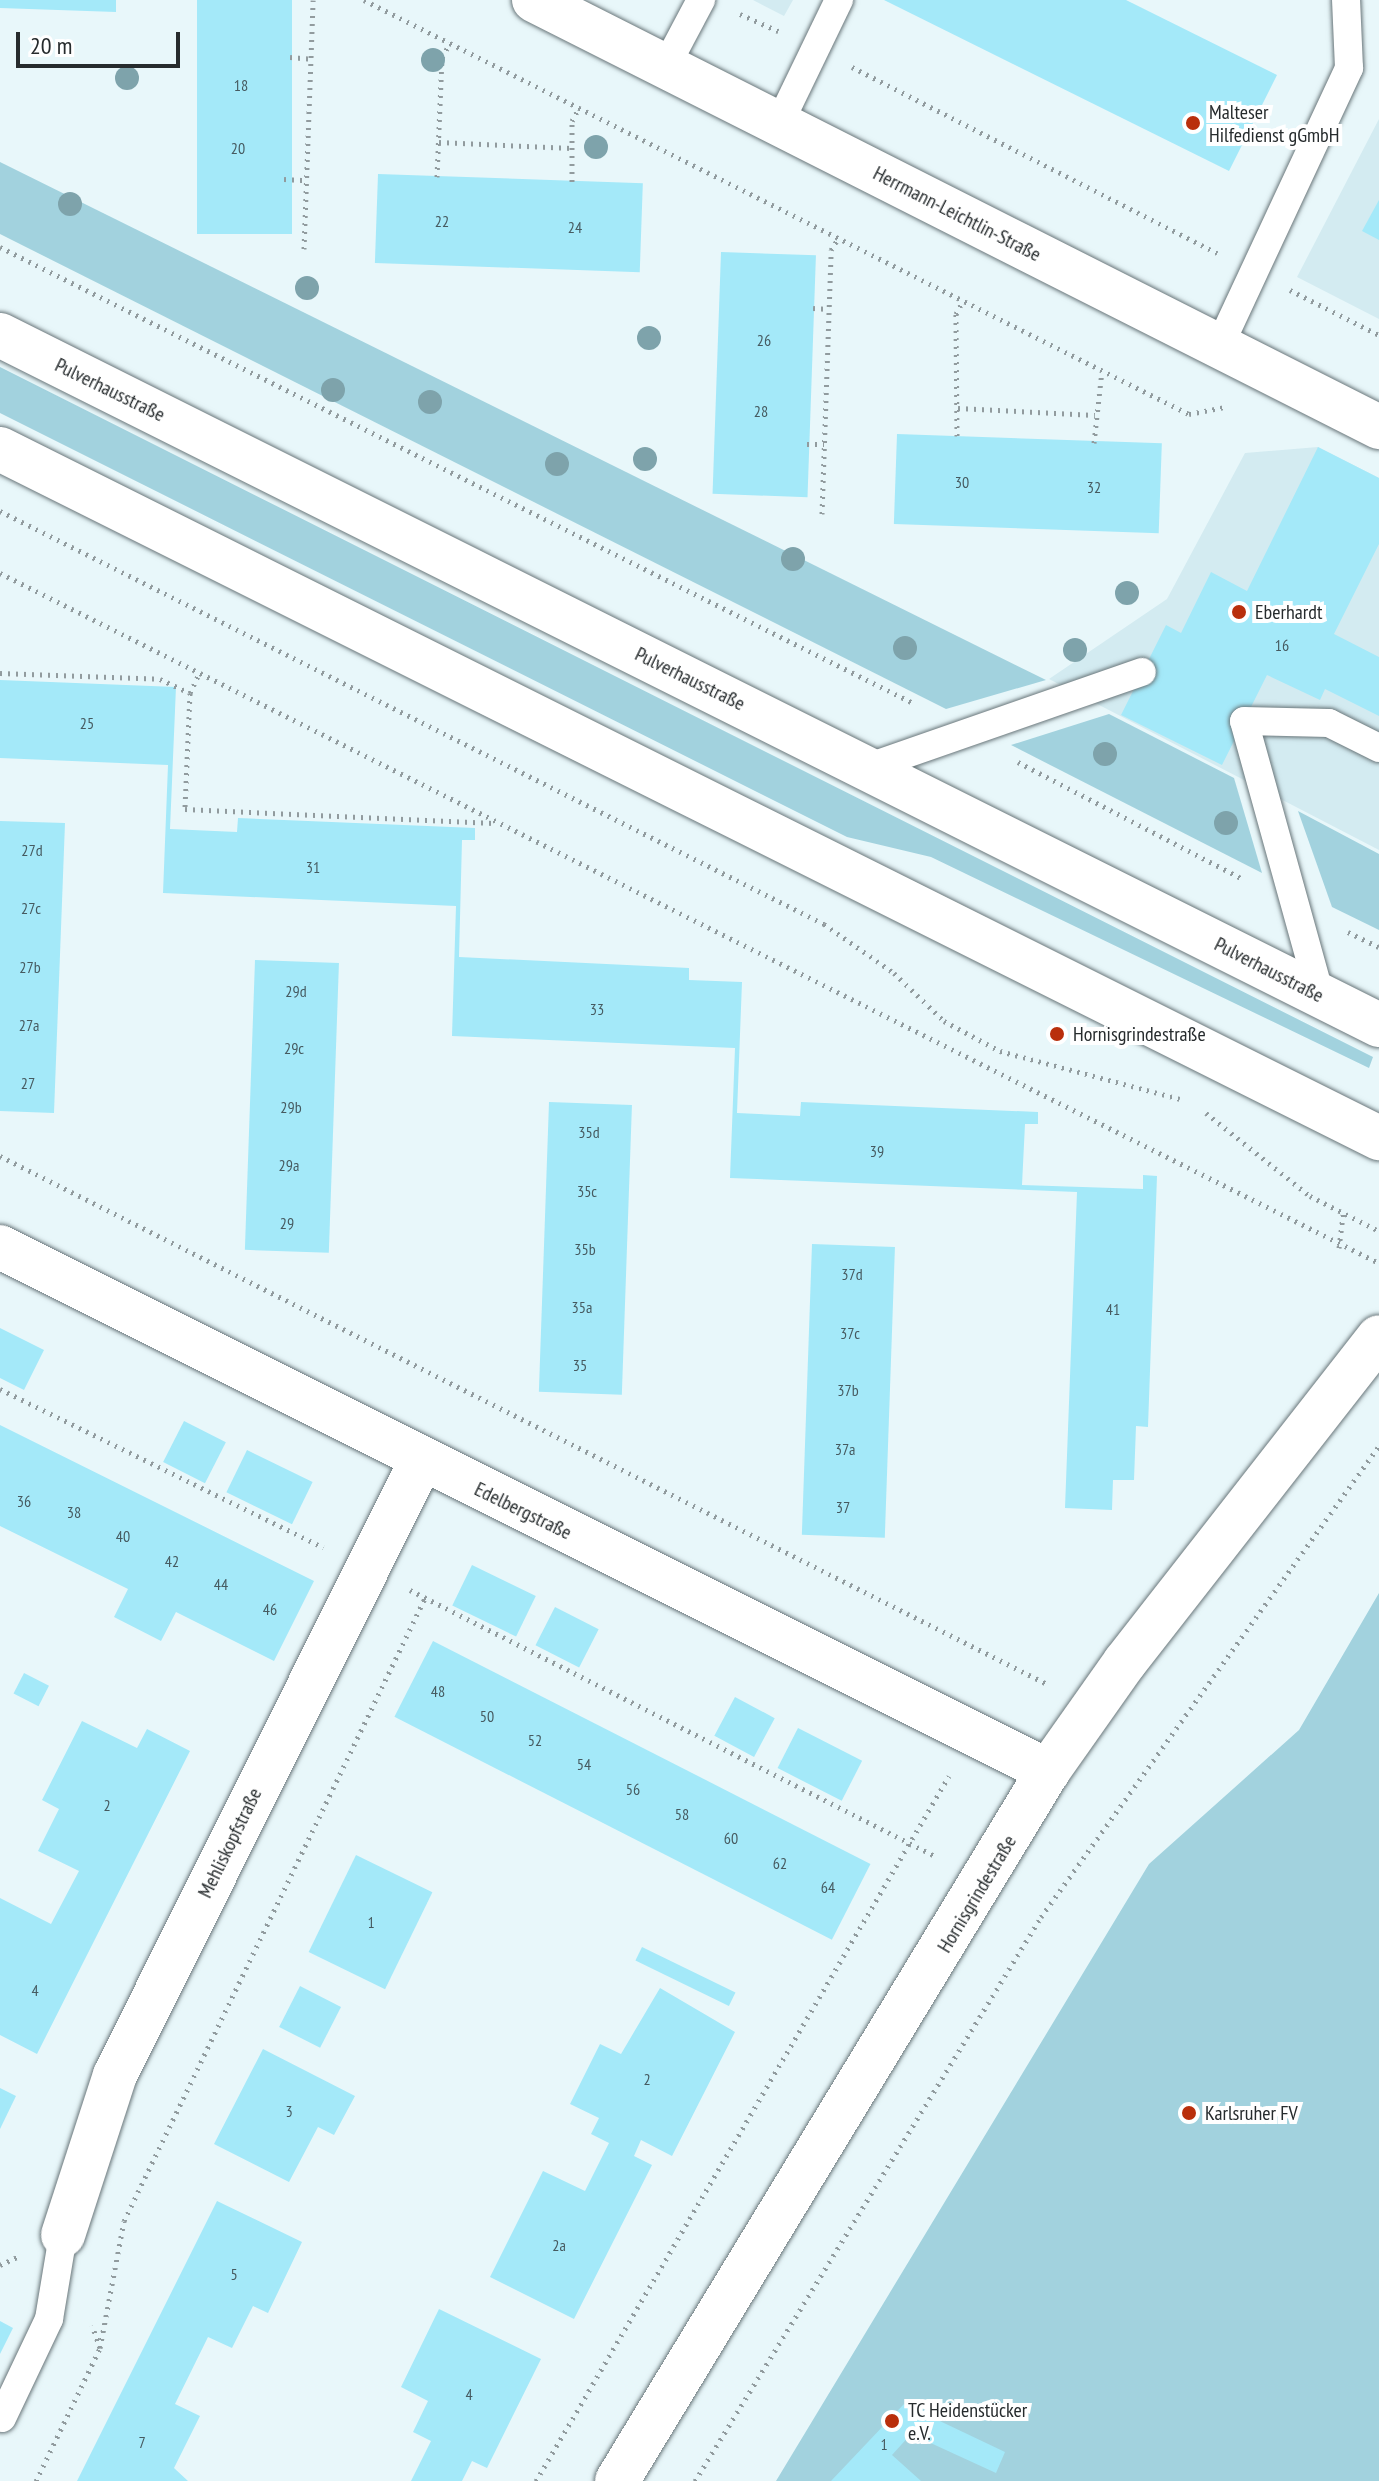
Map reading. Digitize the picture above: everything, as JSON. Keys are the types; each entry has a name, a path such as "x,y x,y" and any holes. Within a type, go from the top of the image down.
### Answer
{"street":[{"name":"Herrmann-Leichtlin-Straße","path":"534,0 1379,427"},
{"name":"Pulverhausstraße","path":"0,335 1379,1025"},
{"path":"0,449 1379,1138"},
{"name":"Edelbergstraße","path":"0,1247 421,1461 1048,1771"},
{"name":"Hornisgrindestraße","path":"617,2481 986,1882 1048,1771 1093,1707 1379,1337"},
{"name":"Mehliskopfstraße","path":"63,2235 115,2075 421,1461"}],"lane":[{"path":"779,124 839,0"},
{"path":"1219,347 1349,68 1346,0"},
{"path":"666,66 712,3"},
{"path":"866,768 1142,672"},
{"path":"1320,995 1301,909 1244,721 1329,723 1379,748"},
{"path":"2,2418 49,2319 63,2235"}],"path":[{"path":"304,249 313,0"},
{"path":"364,0 1189,414 1250,401 1290,382"},
{"path":"712,3 816,49 1379,335"},
{"path":"437,177 442,57 450,43"},
{"path":"290,57 311,59"},
{"path":"572,182 572,148 579,108"},
{"path":"439,142 572,148"},
{"path":"284,179 306,180"},
{"path":"822,514 829,309 839,237"},
{"path":"0,247 1379,947"},
{"path":"957,436 956,314 963,301"},
{"path":"813,308 829,309"},
{"path":"1094,443 1102,371"},
{"path":"958,408 1095,415"},
{"path":"807,444 824,444"},
{"path":"0,511 824,924 894,973 944,1021 1000,1051 1103,1073 1190,1102"},
{"path":"0,573 1339,1248 1379,1263"},
{"path":"0,673 160,679 190,693"},
{"path":"199,674 190,693 185,809 496,823"},
{"path":"1202,1110 1343,1214 1379,1231"},
{"path":"0,1156 1093,1707"},
{"path":"1339,1248 1343,1214"},
{"path":"0,1389 367,1568 913,1844 986,1882 1041,1917"},
{"path":"695,2481 1041,1917 1379,1446"},
{"path":"100,2348 124,2221 425,1598"},
{"path":"536,2481 913,1844 973,1733"}],"shaded area":[{"path":"753,0 793,0 784,16"},
{"path":"1379,119 1379,319 1297,277"},
{"path":"0,162 1046,680 946,709 0,234"},
{"path":"0,367 1373,1057 1369,1068 931,857 847,837 0,413"},
{"path":"1318,447 1379,478 1379,850 1049,679 1167,599 1245,453"},
{"path":"1109,714 1234,778 1262,873 1011,745"},
{"path":"1298,811 1379,854 1379,930 1332,907"},
{"name":"Karlsruher FV","path":"1379,1593 1379,2481 776,2481 1149,1864 1299,1730"}],"building":[{"path":"0,0 116,0 116,12 0,8"},
{"path":"197,0 292,0 292,234 197,234"},
{"name":"Malteser Hilfedienst gGmbH","path":"884,0 1126,0 1277,75 1229,171"},
{"path":"378,174 643,183 640,272 375,263"},
{"path":"1379,200 1379,240 1362,231"},
{"path":"721,252 816,255 807,497 713,494"},
{"path":"897,434 1162,443 1159,533 894,524"},
{"path":"1318,447 1379,478 1379,544 1334,634 1379,657 1379,716 1325,689 1320,700 1267,675 1222,765 1121,715 1166,625 1181,633 1211,572 1247,591"},
{"path":"0,680 176,687 170,829 237,832 238,818 475,828 475,840 462,840 459,957 689,968 689,980 742,982 737,1113 800,1116 801,1102 1038,1112 1038,1124 1025,1124 1022,1185 1143,1189 1143,1175 1157,1176 1148,1427 1136,1426 1134,1480 1113,1480 1112,1510 1065,1508 1077,1192 730,1178 735,1048 452,1036 456,906 163,893 168,765 0,758"},
{"path":"0,821 65,823 54,1113 0,1111"},
{"path":"255,960 339,963 329,1253 245,1250"},
{"path":"549,1102 632,1105 622,1395 539,1392"},
{"path":"812,1244 895,1247 885,1538 802,1535"},
{"path":"0,1328 44,1350 24,1390 0,1378"},
{"path":"184,1421 226,1442 205,1483 163,1462"},
{"path":"0,1425 314,1581 274,1661 176,1612 161,1641 114,1617 128,1589 0,1526"},
{"path":"247,1450 313,1482 292,1524 226,1492"},
{"path":"472,1565 536,1596 516,1637 452,1605"},
{"path":"555,1607 599,1629 579,1668 535,1645"},
{"path":"433,1641 870,1864 832,1940 394,1717"},
{"path":"24,1673 49,1686 39,1706 14,1693"},
{"path":"735,1697 775,1718 754,1757 714,1736"},
{"path":"82,1721 137,1748 147,1729 190,1751 37,2054 0,2035 0,1898 51,1924 79,1871 38,1851 59,1809 42,1800"},
{"path":"798,1728 862,1761 842,1801 778,1768"},
{"path":"356,1855 432,1892 385,1989 309,1952"},
{"path":"642,1947 735,1993 729,2006 635,1960"},
{"path":"300,1986 341,2007 320,2048 279,2027"},
{"path":"660,1988 735,2032 672,2156 641,2140 634,2156 652,2165 574,2319 490,2277 543,2171 585,2191 609,2143 591,2134 599,2118 570,2104 600,2044 621,2054"},
{"path":"263,2049 355,2096 334,2135 318,2127 289,2182 214,2144"},
{"path":"0,2088 16,2096 0,2129"},
{"path":"217,2201 302,2242 268,2313 253,2306 232,2348 208,2337 175,2404 200,2416 174,2468 188,2481 77,2481"},
{"path":"439,2309 541,2359 487,2468 472,2461 462,2481 411,2481 431,2441 413,2432 428,2401 401,2387"},
{"path":"0,2321 13,2328 0,2354"},
{"path":"904,2404 1005,2452 996,2473 911,2434 892,2455 921,2481 831,2481"}],"place":[{"name":"Malteser Hilfedienst gGmbH","path":"1193,123"},
{"name":"Eberhardt","path":"1239,612"},
{"name":"Hornisgrindestraße","path":"1057,1034"},
{"name":"Karlsruher FV","path":"1189,2113"},
{"name":"TC Heidenstücker e.V.","path":"892,2421"}]}
